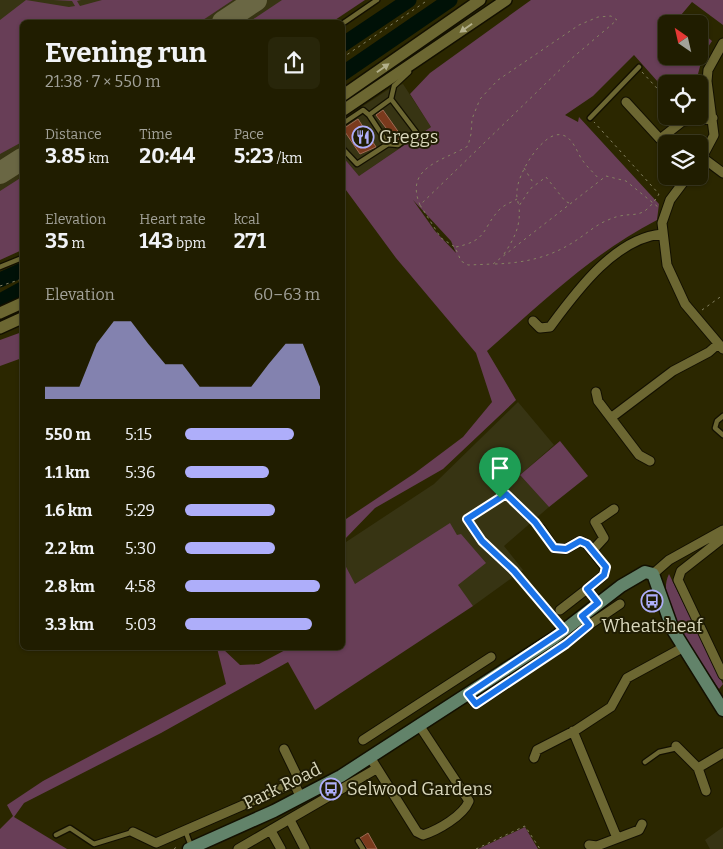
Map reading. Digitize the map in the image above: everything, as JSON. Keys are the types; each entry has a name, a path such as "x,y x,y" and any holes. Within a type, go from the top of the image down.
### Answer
{"main road":[{"name":"Park Road","path":"191,848 301,798 370,757 564,630 586,621 598,603 635,576 645,572 653,574"},
{"path":"653,574 666,615 684,647 722,704"}],"street":[{"path":"345,94 480,0"},
{"path":"345,110 506,0"},
{"path":"708,150 719,129 713,118 707,81 708,70 723,43"},
{"path":"623,99 657,142 682,121 713,118"},
{"path":"708,165 723,173"},
{"path":"612,418 672,370 721,347 693,316 673,281 667,265 662,234 665,210 682,185"},
{"path":"533,321 540,328 550,327 583,284 608,260 635,241 648,235 662,234"},
{"path":"0,313 20,304"},
{"path":"0,328 20,319"},
{"path":"596,392 598,401 639,455 650,461"},
{"path":"592,551 604,538 595,522 614,509"},
{"path":"541,528 554,548 566,549 580,541 587,544 606,567 604,575 560,610"},
{"path":"653,574 669,560 722,534 723,541 681,571 678,580 723,675"},
{"path":"587,589 598,603"},
{"path":"586,621 620,604"},
{"name":"Park Road","path":"468,694 476,704 566,644 586,621"},
{"path":"534,758 537,750 573,731 611,707 627,678 684,647"},
{"path":"363,740 491,657"},
{"path":"476,667 487,682"},
{"path":"370,757 413,826 423,835 466,809 469,801 464,791 419,725"},
{"path":"573,731 617,838"},
{"path":"376,732 385,747"},
{"path":"677,747 698,768 706,791"},
{"path":"133,832 156,843 294,783 299,780 284,749"},
{"path":"698,768 723,753"},
{"path":"238,849 376,769"},
{"path":"294,783 301,798"},
{"path":"274,811 305,849"},
{"path":"589,845 596,846 639,830 642,824"},
{"path":"271,831 281,849"}],"lane":[{"path":"345,22 377,0"},
{"path":"369,115 391,99 394,86 443,44"},
{"path":"590,118 639,67"},
{"path":"616,91 623,99"},
{"path":"345,151 357,164 388,144 398,145 416,132 391,99"},
{"path":"345,122 363,110 369,115 388,144"},
{"path":"0,267 20,259"},
{"path":"723,416 717,421 715,428 723,435"},
{"path":"541,528 506,494 467,519 482,541 514,571 564,630"},
{"path":"645,762 659,752 677,747"},
{"path":"56,835 70,828 94,844 133,832"},
{"path":"185,830 191,848"},
{"path":"358,841 363,849"}],"path":[{"path":"345,56 428,0"},
{"path":"420,205 571,59 617,20 611,16 598,17 579,25 498,80 480,99 472,118 472,134 468,146 433,163 418,177 415,191 420,205 441,238 455,247 461,261 468,265 530,261 555,253 606,220 617,216 643,214 654,203 659,194 590,118"},
{"path":"639,67 658,89"},
{"path":"503,256 514,237 520,219 516,190 524,168 543,142 554,135 563,135 569,139 583,161 599,179"},
{"path":"524,168 534,184"},
{"path":"493,264 574,201 599,179 606,176 620,178 665,210"},
{"path":"519,206 534,184 546,177 565,201 568,203 574,201"},
{"path":"455,247 472,244 482,236 500,208 518,199"},
{"path":"0,286 20,280"},
{"path":"693,316 723,295"},
{"path":"476,849 526,826 540,849"}],"shaded area":[{"path":"0,0 359,0 329,20 20,20 20,245 0,255"},
{"path":"26,0 69,7 75,6 72,1 53,0 81,0 77,1 80,6 102,0 233,0 203,20 20,20 20,143 0,154 0,20"},
{"path":"282,0 365,0 335,20 252,20"},
{"path":"531,0 723,0 723,25 692,2 681,15 658,15 658,65 701,65 698,75 658,75 658,82 634,55 593,96 565,115 578,122 579,117 659,204 657,220 589,263 487,351 516,400 443,469 375,508 345,539 345,520 415,473 463,437 492,402 476,353 396,258 345,189 345,159 359,176 431,127 410,94 430,73","holes":["413,200 451,241 456,253 435,231"]},
{"path":"708,38 712,41 708,48"},
{"path":"403,84 431,127 359,176 345,159 345,118 389,89"},
{"path":"20,178 20,251 0,260 0,191"},
{"path":"20,333 20,359 0,366 0,340"},
{"path":"518,402 554,445 520,475 549,507 504,546 523,570 473,606 457,585 355,585 345,565 345,543 434,484"},
{"path":"560,441 588,476 549,507 520,475"},
{"path":"450,523 457,535 461,534 486,563 458,585 473,606 315,710 288,662 161,733 24,803 14,817 67,849 0,849 0,829 13,816 7,805 43,781 226,684 218,650 224,650 240,665 259,664 285,650 345,650 345,565 355,584"},
{"path":"669,574 723,684 719,689 682,634 674,617 668,602 666,587"},
{"path":"525,827 538,849 478,849"},
{"path":"723,827 723,849 710,849 705,840"}],"building":[{"path":"383,110 402,137 396,141 376,115"},
{"path":"358,119 376,147 360,154 345,132 345,128"},
{"path":"368,833 377,849 367,849 360,838"}],"waterway":[{"path":"345,43 409,0"},
{"path":"345,72 450,0"},
{"path":"0,280 20,271"},
{"path":"0,301 20,290"}],"taxiway":[{"path":"226,20 256,0"},
{"path":"0,173 20,160"}],"place":[{"name":"Greggs","path":"363,137"},
{"name":"Wheatsheaf","path":"652,601"},
{"name":"Selwood Gardens","path":"331,789"}],"route":[{"path":"506,494 541,528 554,548 566,549 580,541 587,544 606,567 604,575 587,589 598,603 582,616 589,625 566,644 476,704 468,694 564,630 514,571 482,541 467,519 500,498 506,494"}]}
